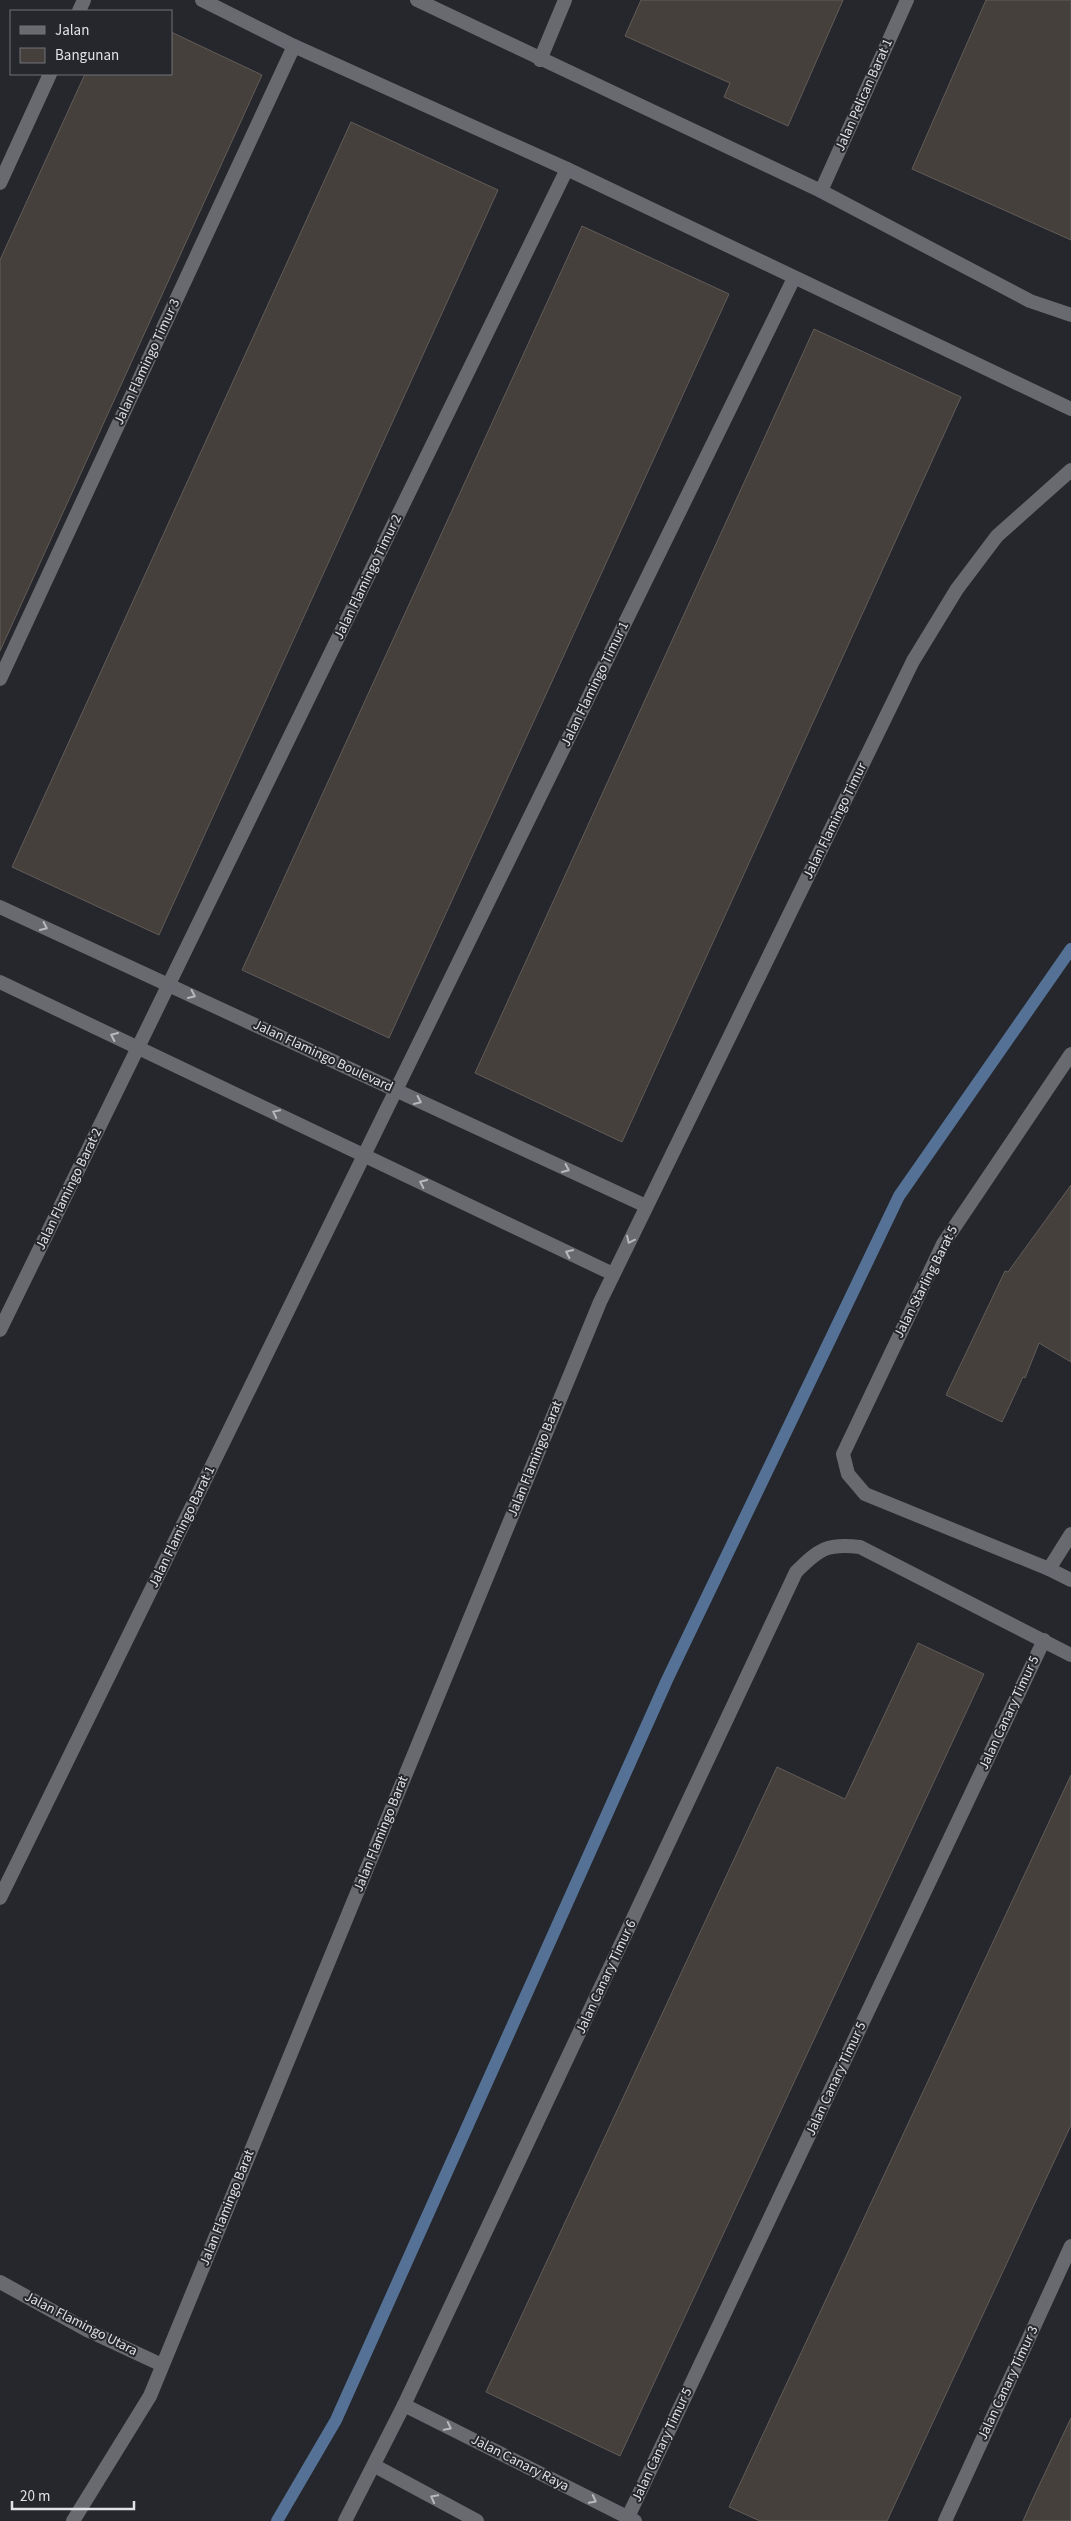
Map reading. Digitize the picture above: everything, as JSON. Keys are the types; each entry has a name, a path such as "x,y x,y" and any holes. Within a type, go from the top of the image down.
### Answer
{"street":[{"path":"202,0 294,46 567,169 1071,409"},
{"path":"417,0 540,60 821,191 1030,301 1071,315"},
{"path":"540,60 565,0"},
{"name":"Jalan Pelican Barat 1","path":"821,191 907,0"},
{"name":"Jalan Flamingo Timur 3","path":"0,679 294,46"},
{"path":"0,183 50,75"},
{"name":"Jalan Flamingo Timur 2","path":"138,1047 567,169"},
{"name":"Jalan Flamingo Timur 1","path":"364,1156 794,278"},
{"name":"Jalan Flamingo Timur","path":"613,1274 913,661 957,589 996,536 1071,470"},
{"name":"Jalan Flamingo Boulevard","path":"0,907 646,1206"},
{"path":"0,982 613,1274"},
{"name":"Jalan Flamingo Barat 2","path":"0,1330 138,1047"},
{"name":"Jalan Starling Barat 5","path":"1049,1569 865,1494 848,1474 843,1454 943,1244 1071,1054"},
{"name":"Jalan Flamingo Barat 1","path":"0,1898 364,1156"},
{"name":"Jalan Flamingo Barat","path":"72,2521 150,2396 613,1274"},
{"path":"1071,1534 1049,1569 1071,1580"},
{"name":"Jalan Canary Timur 6","path":"345,2521 404,2405 796,1572 814,1554 837,1544 860,1547 1044,1640"},
{"path":"1044,1640 1071,1655"},
{"name":"Jalan Canary Timur 5","path":"631,2519 1044,1640"},
{"name":"Jalan Canary Timur 3","path":"945,2521 1071,2246"},
{"name":"Jalan Flamingo Utara","path":"0,2282 89,2330 162,2365"},
{"name":"Jalan Canary Raya","path":"404,2405 631,2519"},
{"path":"374,2466 477,2521"}],"building":[{"path":"641,0 843,0 788,126 724,97 730,83 625,36"},
{"path":"986,0 1071,0 1071,240 912,169"},
{"path":"172,32 262,75 0,651 0,260 85,75 172,75"},
{"path":"351,122 498,190 159,935 12,867"},
{"path":"582,226 729,294 389,1038 242,970"},
{"path":"814,329 961,397 622,1142 475,1073"},
{"path":"1071,1185 1071,1362 1039,1343 1025,1378 1023,1377 1002,1422 946,1395 1005,1271 1008,1272"},
{"path":"918,1643 984,1674 620,2456 486,2392 777,1767 845,1799"},
{"path":"1071,1775 1071,2125 887,2521 760,2521 729,2507"},
{"path":"1071,2418 1071,2521 1023,2521 1035,2494"}],"waterway":[{"path":"277,2521 336,2420 667,1680 899,1196 1071,949"}]}
